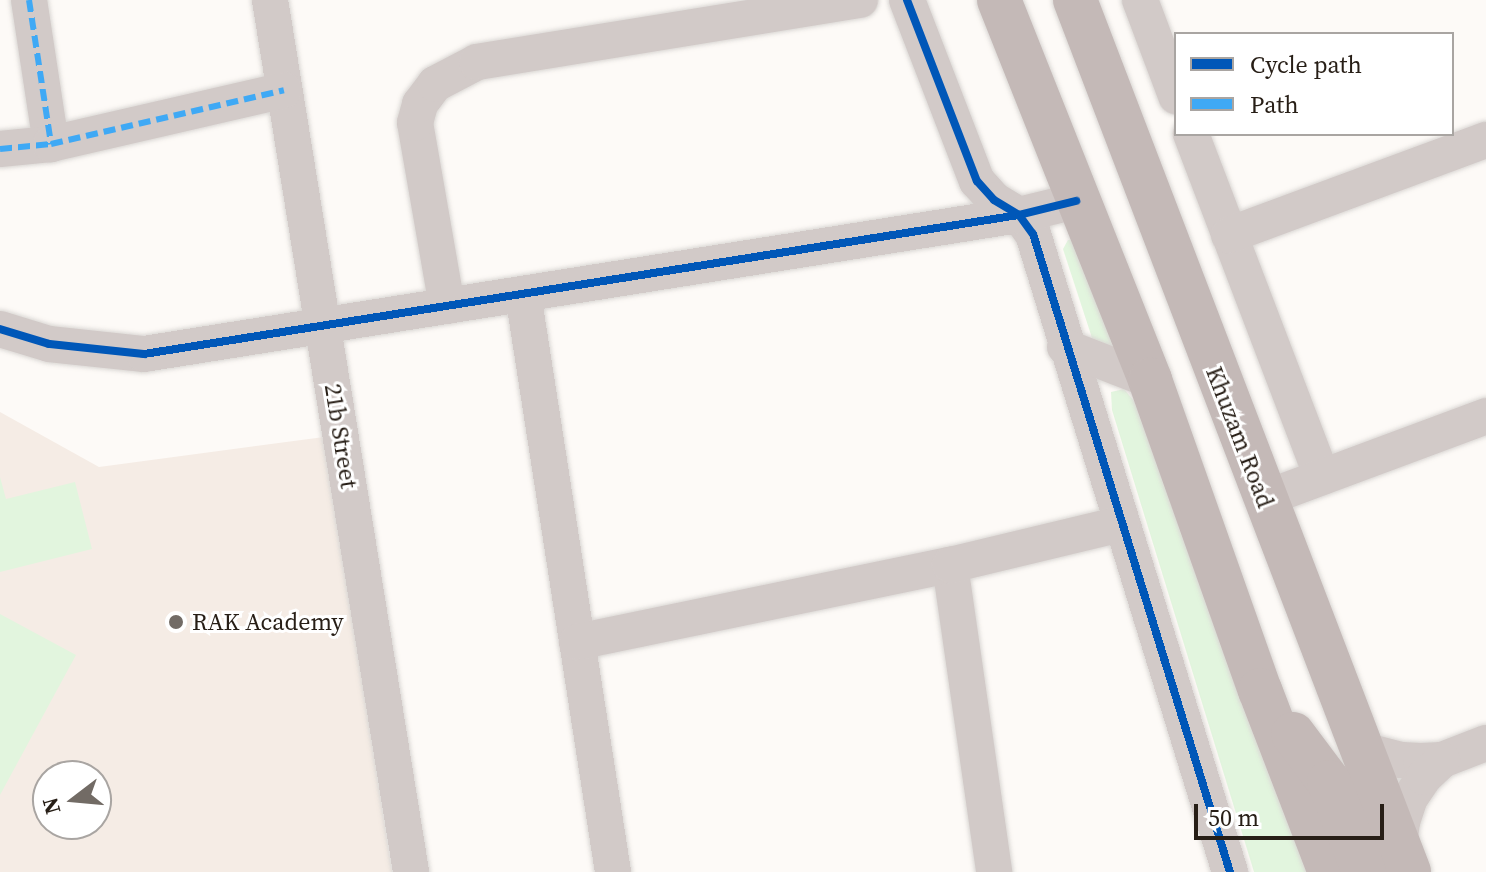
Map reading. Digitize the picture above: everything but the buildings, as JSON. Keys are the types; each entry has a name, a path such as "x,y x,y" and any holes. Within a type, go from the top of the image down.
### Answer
{"main road":[{"path":"999,0 1076,201 1150,380 1260,690 1330,872"},
{"path":"1046,0 1082,92 1096,116 1129,143"},
{"name":"Khuzam Road","path":"1075,0 1263,499 1404,859"},
{"path":"1260,690 1329,782 1364,872"}],"street":[{"path":"29,0 51,144"},
{"name":"21b Street","path":"270,0 411,872"},
{"path":"447,306 415,123 420,104 435,84 477,62 860,0"},
{"path":"907,0 977,181 994,200 1019,215 1033,234 1065,347 1230,872"},
{"path":"1140,0 1174,91"},
{"path":"0,149 51,144 284,90"},
{"path":"1192,136 1322,477"},
{"path":"1233,245 1486,140"},
{"path":"1233,245 1486,165"},
{"path":"0,329 49,344 144,354 1019,215 1076,201"},
{"path":"523,294 613,872"},
{"path":"1065,347 1150,380"},
{"path":"1263,499 1486,416"},
{"path":"577,642 950,565 1121,524"},
{"path":"950,565 994,872"},
{"path":"1362,750 1401,760 1442,760 1486,743"},
{"path":"1404,859 1402,822 1410,798 1424,777 1442,760"}],"shaded area":[{"name":"RAK Academy","path":"0,412 99,467 324,437 392,872 0,872"}],"green space":[{"path":"1068,240 1074,240 1119,358 1094,344 1063,249"},
{"path":"1124,389 1134,401 1313,872 1254,872 1112,410 1111,392"},
{"path":"0,477 6,499 75,482 92,549 0,572"},
{"path":"0,614 76,655 0,795"}],"marked path":[{"path":"29,0 51,144"},
{"path":"0,149 51,144 284,90"}],"cycle path":[{"path":"907,0 977,181 994,200 1019,215 1033,234 1230,872"},
{"path":"0,329 49,344 144,354 1019,215 1076,201"}],"place":[{"name":"RAK Academy","path":"176,622"}]}
